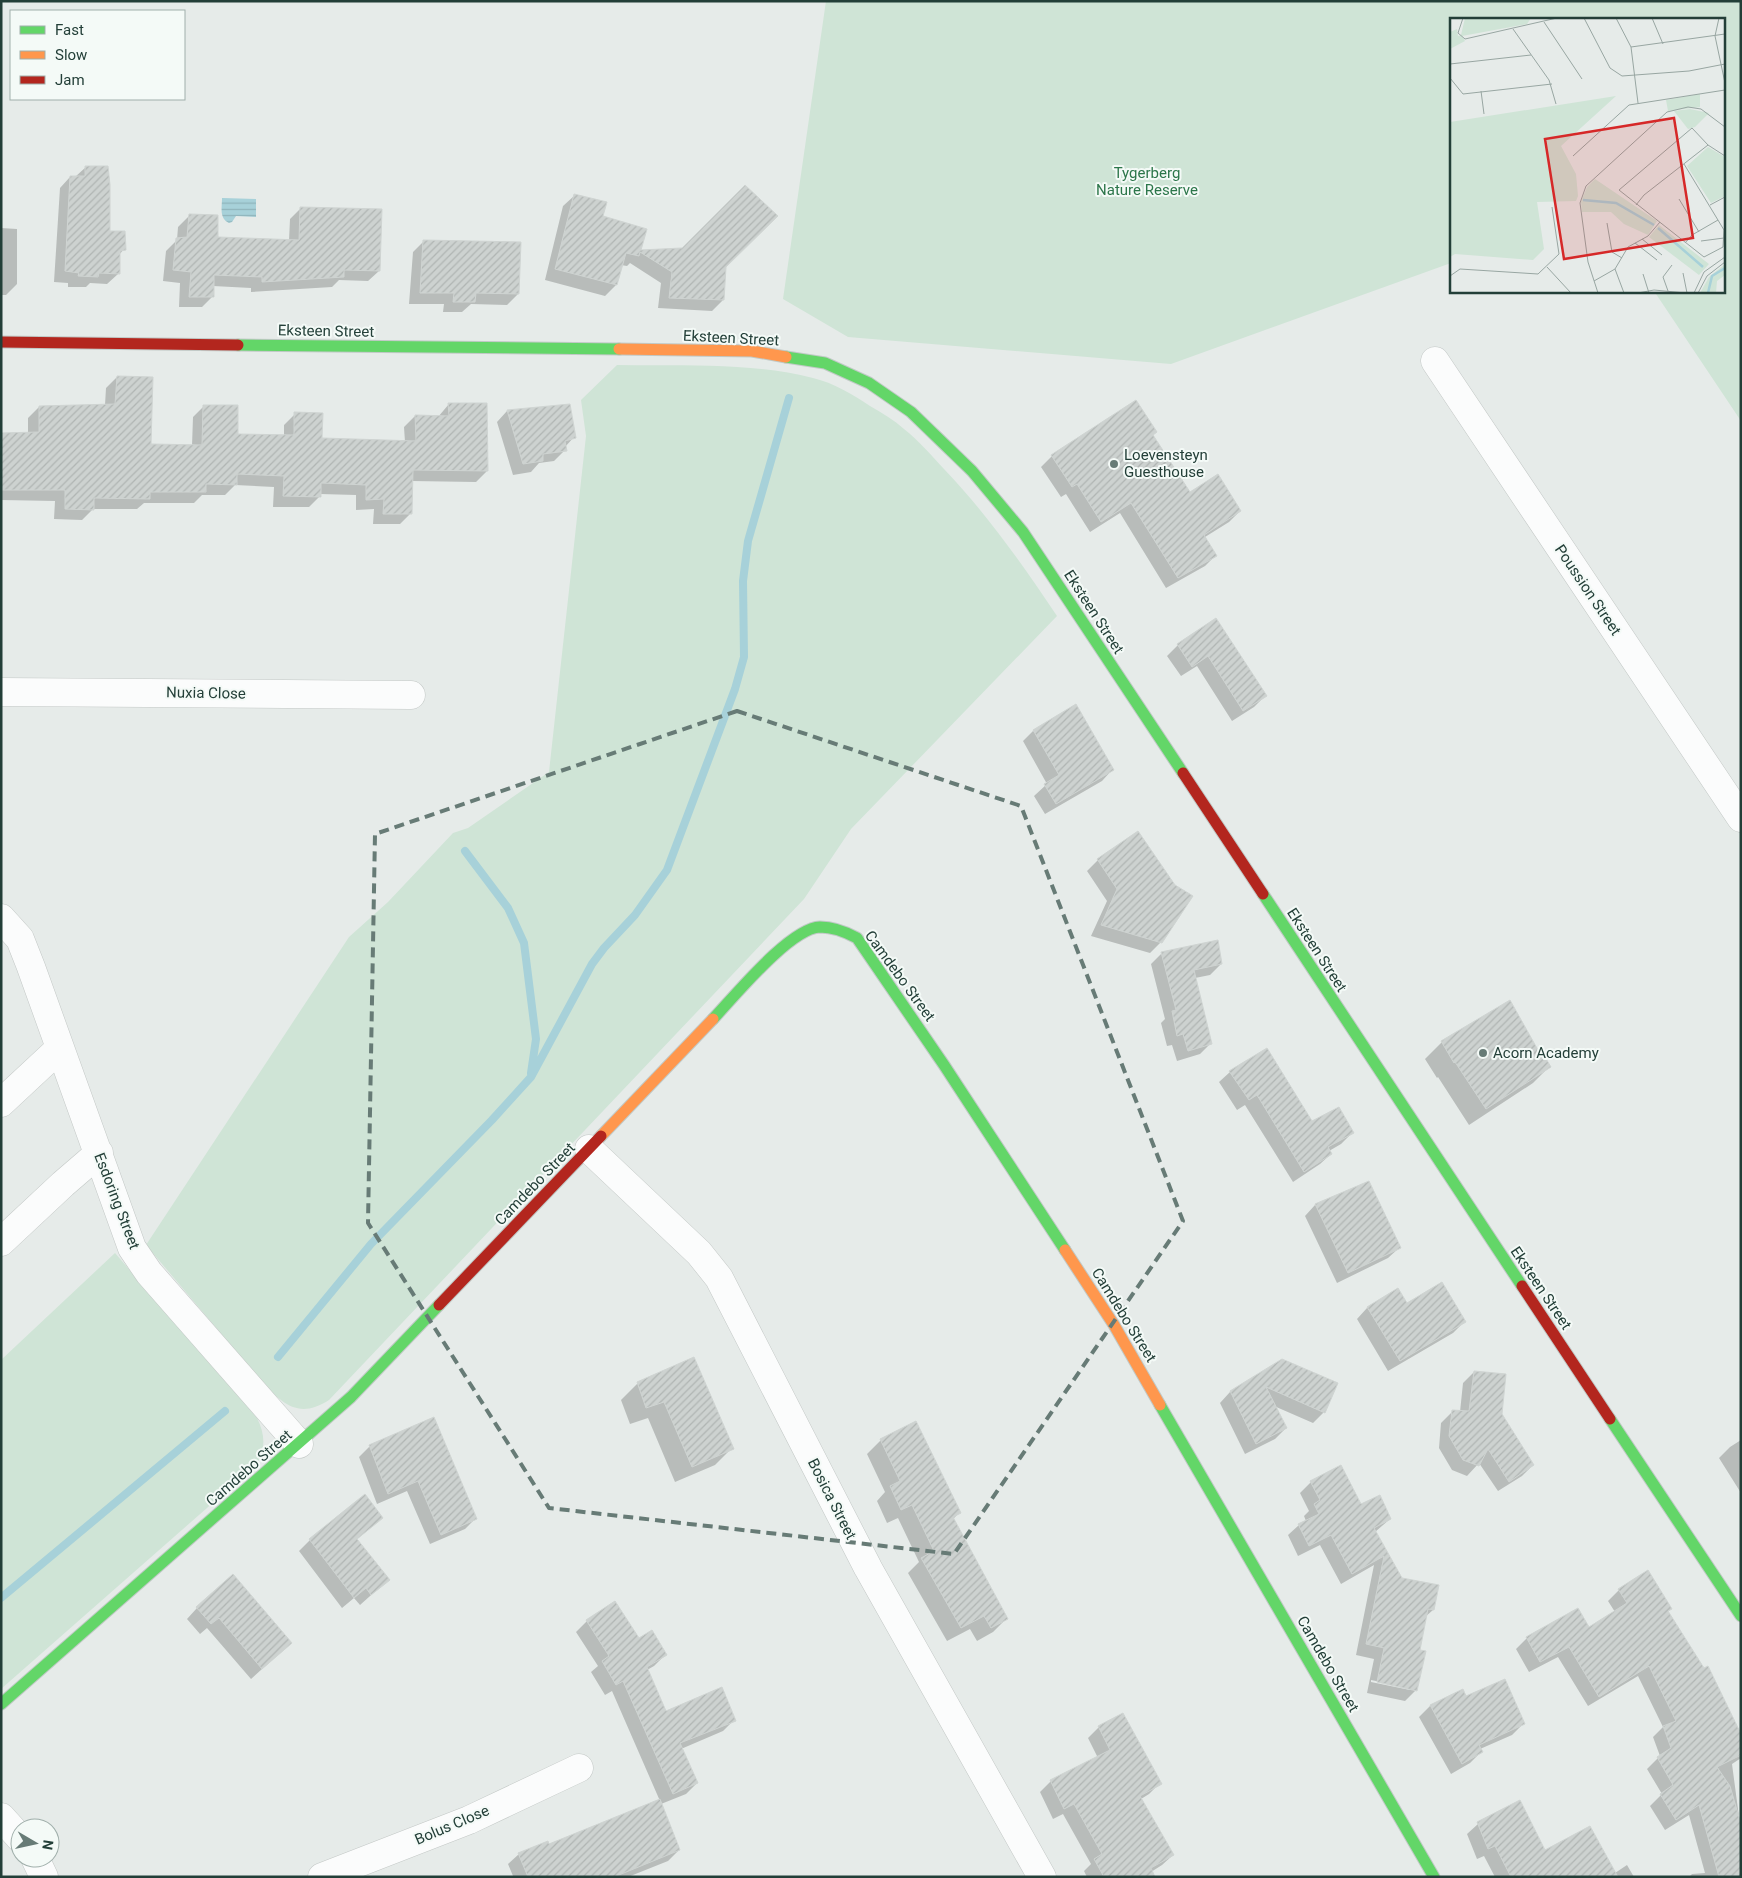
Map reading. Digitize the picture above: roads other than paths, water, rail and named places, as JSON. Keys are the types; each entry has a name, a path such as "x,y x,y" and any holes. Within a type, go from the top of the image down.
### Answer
{"street":[{"name":"Eksteen Street","path":"1,342 752,351 825,362 869,383 911,412 972,471 1023,532 1741,1616"},
{"name":"Poussion Street","path":"1435,361 1741,818"},
{"name":"Nuxia Close","path":"1,692 411,695"},
{"name":"Esdoring Street","path":"1,918 20,939 132,1248 149,1273 299,1444"},
{"name":"Camdebo Street","path":"1,1704 351,1397 783,946 808,930 820,928 841,930 857,938 944,1065 1114,1325 1434,1877"},
{"path":"1,1103 60,1048"},
{"name":"Bosica Street","path":"589,1149 699,1254 719,1278 868,1568 1042,1877"},
{"path":"1,1242 99,1153"},
{"name":"Bolus Close","path":"322,1877 468,1820 579,1768"},
{"path":"1,1817 10,1827"}],"water":[{"path":"222,198 256,199 256,217 236,216 229,223 222,216"}],"waterway":[{"path":"278,1357 371,1244 492,1120 531,1077 592,964 604,948 635,915 667,870 735,689 744,657 743,581 748,541 789,398"},
{"path":"465,851 508,908 524,943 536,1039 531,1073"},
{"path":"1,1598 225,1411"}],"place":[{"name":"Loevensteyn Guesthouse","path":"1114,464"},
{"name":"Acorn Academy","path":"1483,1053"}],"park label":[{"name":"Tygerberg Nature Reserve","path":"1147,182"}]}
